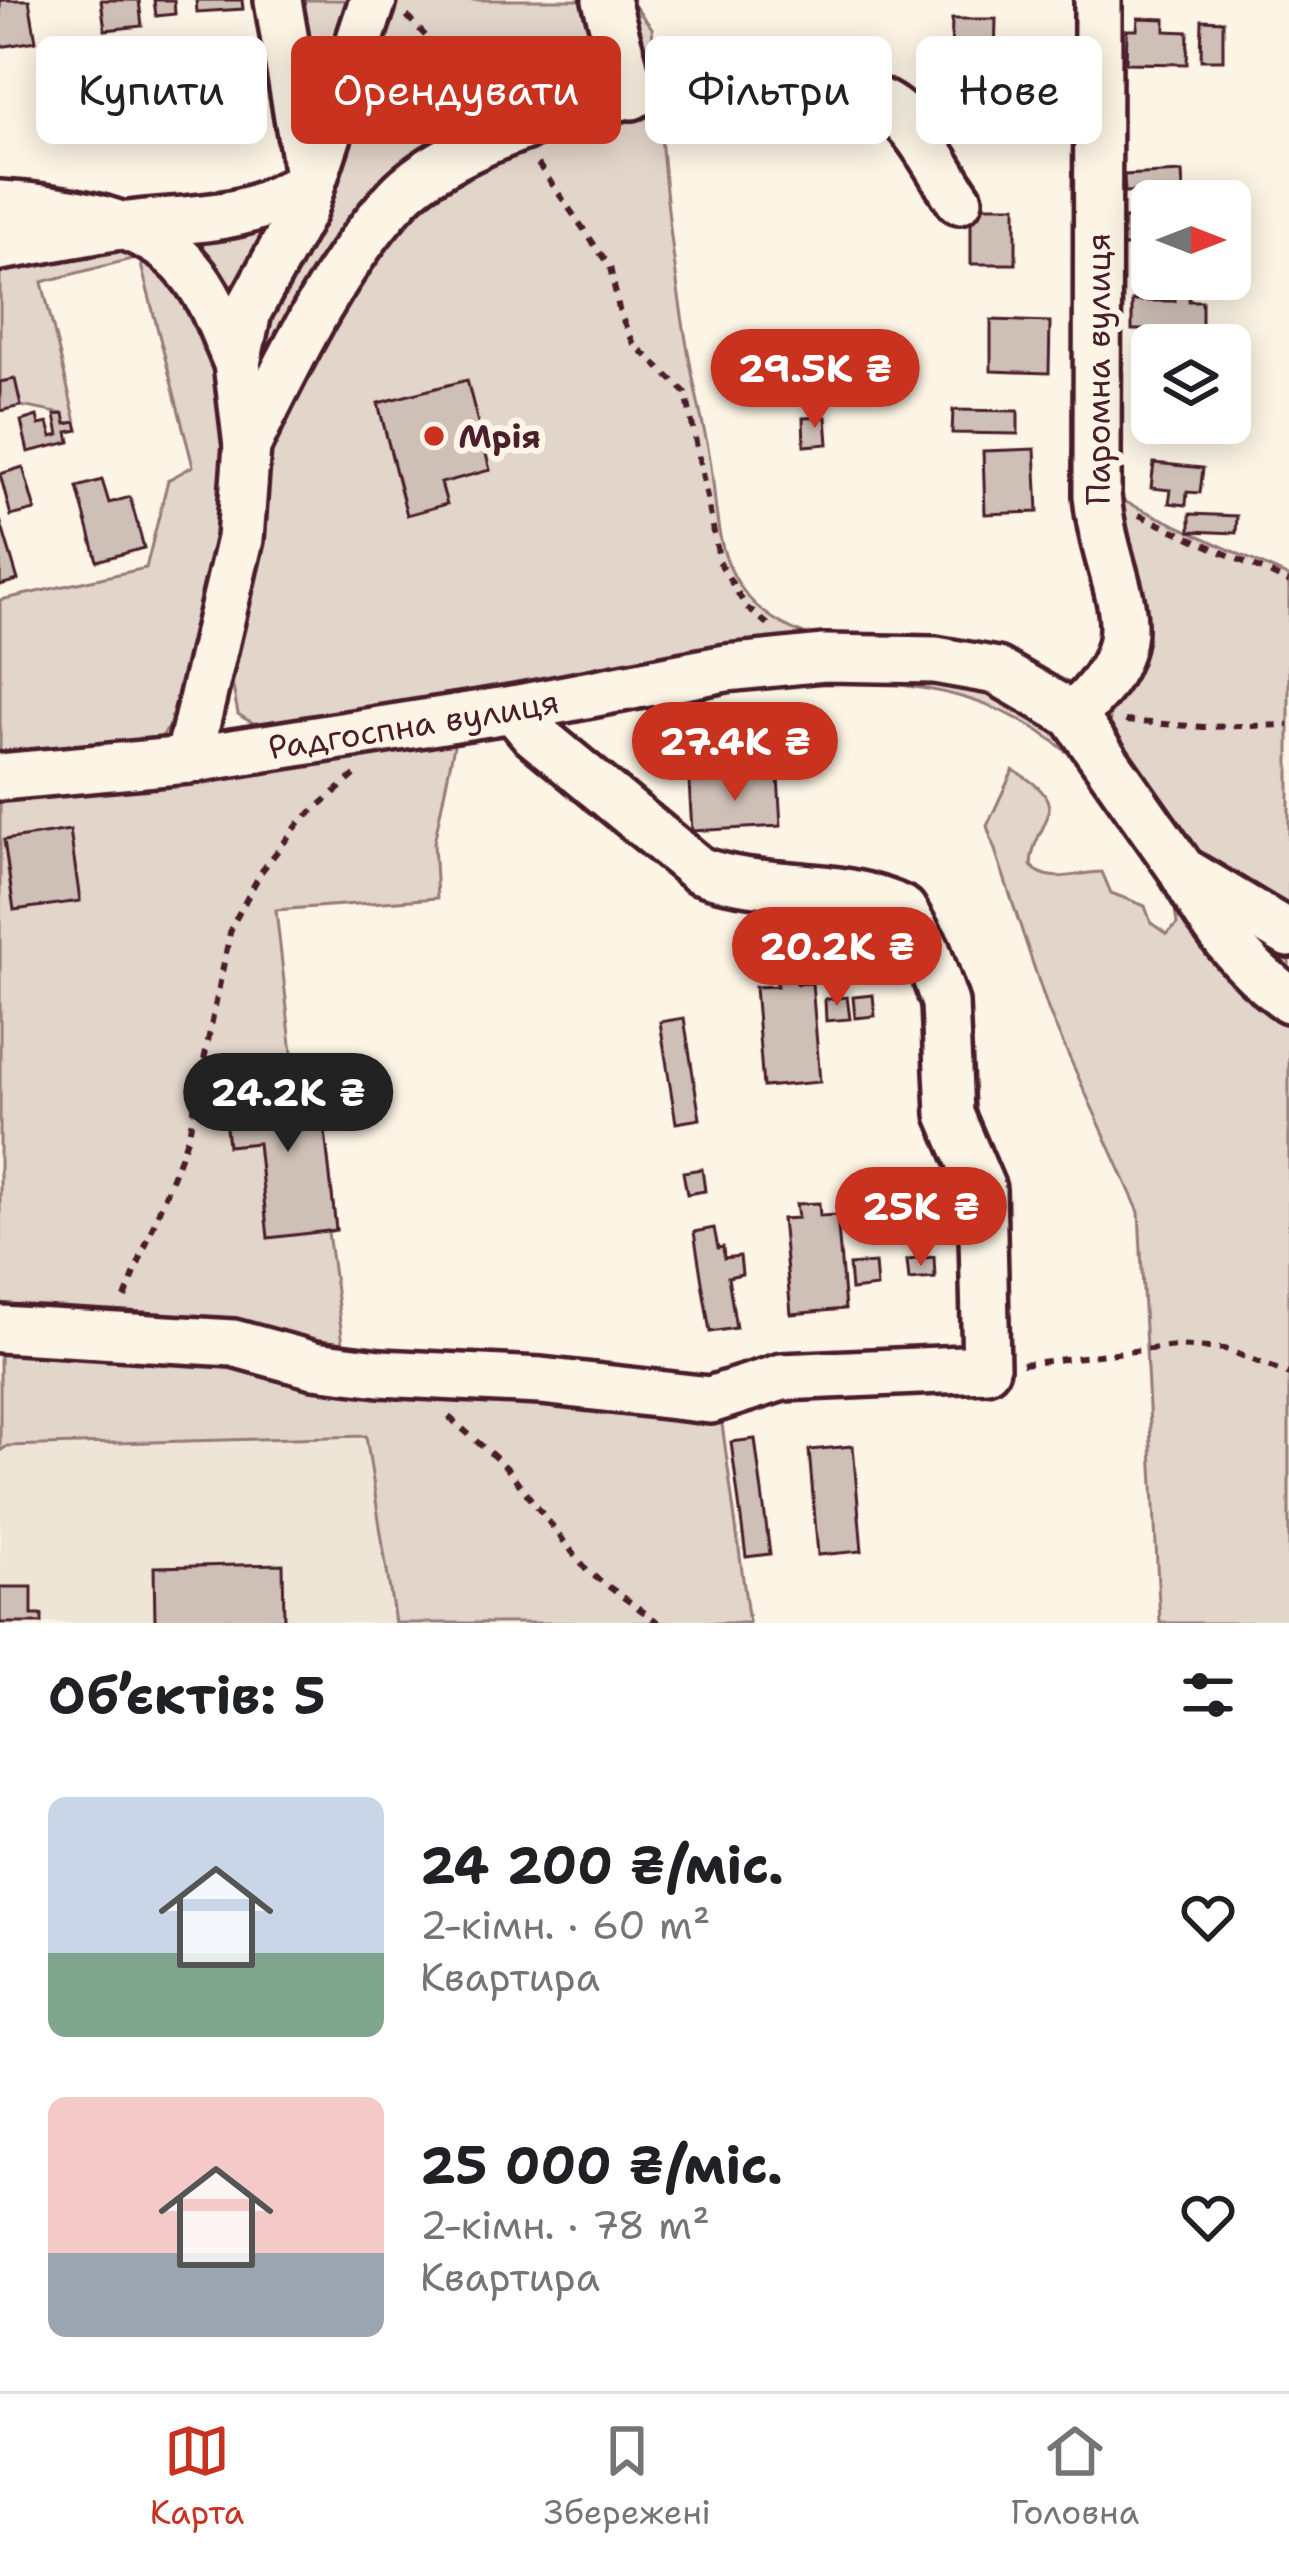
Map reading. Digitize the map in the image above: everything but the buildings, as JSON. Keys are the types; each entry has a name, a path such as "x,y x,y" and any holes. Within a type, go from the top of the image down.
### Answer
{"street":[{"path":"278,0 309,181"},
{"path":"188,760 239,538 247,446 237,363 248,311 302,211 373,0"},
{"path":"606,0 632,96"},
{"name":"Паромна вулиця","path":"1073,715 1112,676 1124,632 1119,590 1102,547 1097,495 1098,0"},
{"path":"621,99 731,76 804,80 830,92 856,95 883,104 905,121 958,200"},
{"path":"247,446 285,368 352,256 400,194 453,156 486,144"},
{"path":"0,247 117,226 228,218 260,210 309,181"},
{"path":"0,204 47,207 117,226 176,255 190,271 237,363"},
{"name":"Радгоспна вулиця","path":"0,777 188,760 513,710 726,668 824,658 935,659 997,671 1073,715"},
{"path":"0,1329 233,1343 314,1365 380,1373 541,1381 710,1400 782,1377 986,1368 982,1189 950,1114 945,1003 926,949 903,910 850,894 730,881 699,870 534,734 513,710"},
{"path":"1073,715 1182,870 1213,925 1239,957 1289,999"},
{"path":"1182,870 1289,934"}],"path":[{"path":"391,0 427,36"},
{"path":"520,144 610,267 620,314 634,344 686,393 720,563 728,578 746,607 824,658"},
{"path":"1097,495 1289,582"},
{"path":"1073,715 1203,727 1289,725"},
{"path":"111,1335 189,1134 231,928 260,872 300,822 406,723"},
{"path":"986,1368 1176,1346 1225,1349 1289,1373"},
{"path":"442,1412 506,1467 586,1571 659,1623"}],"shaded area":[{"path":"270,0 630,0 652,28 653,36 645,36 645,144 662,144 677,285 724,553 742,589 760,609 796,631 835,644 506,684 295,729 255,724 238,714 229,666 256,473 181,216 287,174"},
{"path":"91,242 175,260 231,380 235,501 184,708 156,744 0,766 0,600 146,568 168,480 193,466 139,257 42,282 76,422 66,424 63,414 21,406 14,379 0,382 0,255"},
{"path":"1106,493 1289,577 1289,921 1240,890 1199,853 1110,727"},
{"path":"815,670 977,684 1054,721 1289,941 1289,1623 1160,1623 1139,1212 1049,1012 987,826 1013,770 1033,783 1049,806 1031,866 1055,877 1102,872 1111,893 1145,906 1151,923 1167,934 1177,924 1174,901 1113,804 1068,753 1006,713 934,690 855,681 772,683 688,693 456,736 434,843 437,898 276,910 295,1080 319,1078 336,1230 328,1232 345,1358 720,1409 749,1623 395,1623 366,1436 7,1446 0,1451 0,784"},
{"path":"367,1436 395,1623 0,1623 0,1452 7,1446"}],"place":[{"name":"Мрія","path":"434,436"}]}
